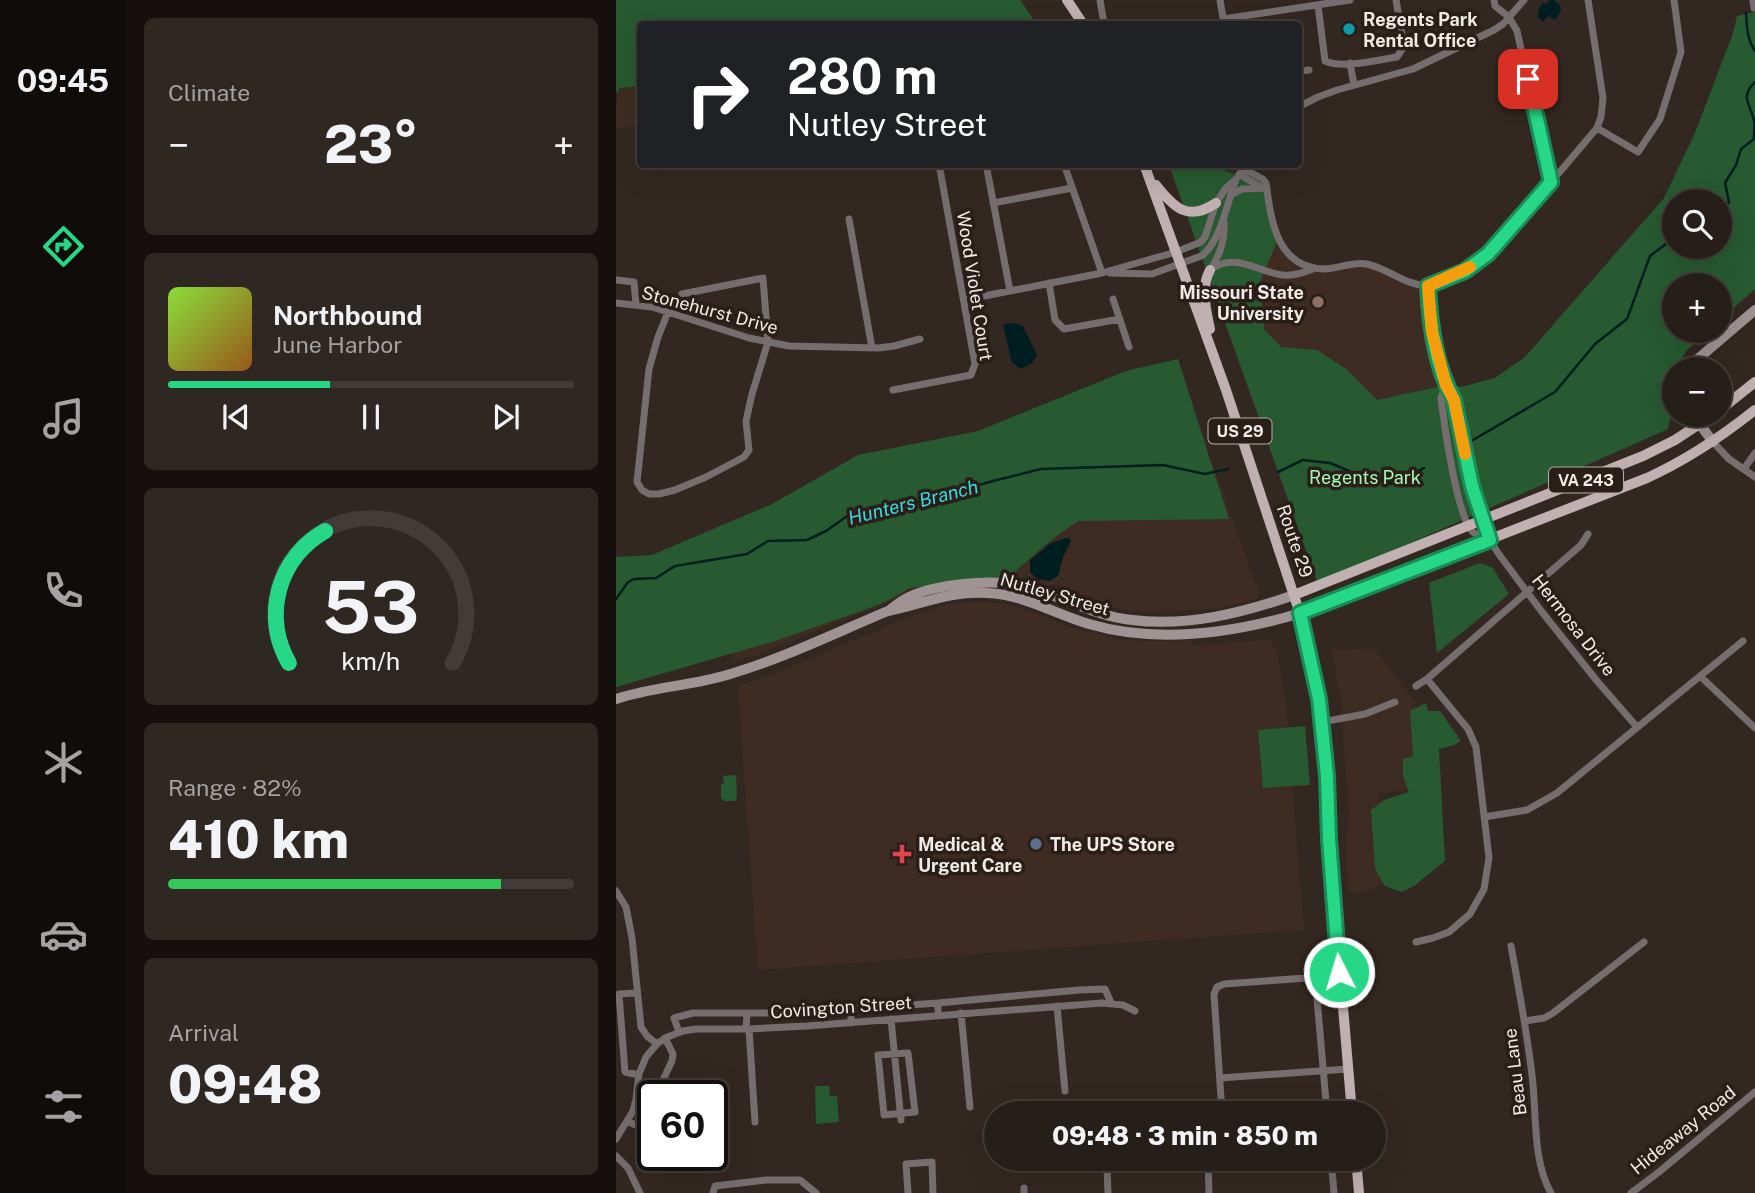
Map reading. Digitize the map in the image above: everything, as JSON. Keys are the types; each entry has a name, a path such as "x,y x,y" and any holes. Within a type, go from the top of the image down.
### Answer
{"main road":[{"path":"1067,0 1081,21"},
{"path":"1146,170 1165,197 1183,211 1198,212 1216,203"},
{"name":"Route 29","path":"1146,170 1215,359 1300,613 1317,689 1327,776 1329,839 1351,1101"},
{"path":"1210,270 1204,289 1215,359"},
{"path":"1700,357 1755,310"},
{"path":"1732,400 1755,382"},
{"name":"Nutley Street","path":"616,699 741,671 888,611 948,595 986,593 1023,599 1071,619 1148,634 1185,634 1244,628 1300,613 1647,478 1713,442 1755,410"},
{"name":"Nutley Street","path":"888,611 908,597 932,589 986,583 1019,585 1118,619 1146,622 1223,616 1294,595 1643,456 1675,440 1688,427"},
{"path":"1702,427 1713,442"},
{"path":"1357,1171 1359,1193"}],"street":[{"path":"1100,0 1104,21"},
{"path":"1220,0 1223,21"},
{"path":"1229,21 1350,0"},
{"path":"1318,5 1325,61 1332,64 1350,64 1397,57 1404,46 1396,0"},
{"path":"1494,0 1495,6 1509,17 1517,31 1551,182"},
{"path":"1302,105 1354,85 1421,66 1494,30 1503,24 1524,0"},
{"path":"1240,171 1263,179 1266,183 1264,187 1282,246 1290,256 1305,265 1333,268 1363,263 1373,265 1405,281 1428,286 1465,271 1488,254 1597,128 1603,98 1588,0"},
{"path":"1597,128 1638,152 1660,120 1681,52 1674,0"},
{"path":"1350,64 1354,85"},
{"path":"1302,71 1309,70"},
{"name":"Wood Violet Court","path":"893,390 971,375 975,364 940,168"},
{"path":"987,168 1010,291"},
{"path":"1065,168 1102,273"},
{"path":"964,300 1102,273 1201,242 1216,203 1240,171"},
{"path":"1102,273 1152,274 1207,252 1214,242 1240,171"},
{"path":"1230,197 1242,189 1264,187"},
{"path":"993,203 1072,188"},
{"path":"1210,270 1221,250 1223,217"},
{"path":"849,219 872,348"},
{"path":"1210,270 1226,262 1240,263 1281,275 1297,274 1315,268"},
{"path":"668,312 649,369 642,434 637,482 642,490 649,494 676,490 744,457 749,450 746,421 768,342 763,278 682,294"},
{"path":"616,280 634,282 636,305"},
{"path":"1049,284 1055,320 1064,329 1119,318"},
{"name":"Hermosa Drive","path":"1428,286 1432,332 1446,385 1454,400 1472,486 1490,540 1597,681 1637,727"},
{"path":"1113,299 1129,347"},
{"name":"Stonehurst Drive","path":"616,303 668,312 789,346 872,348 920,339"},
{"name":"Hermosa Drive","path":"1446,385 1441,398 1460,503 1468,526 1474,533 1490,540"},
{"path":"1713,442 1729,460 1755,477"},
{"path":"1744,469 1755,453"},
{"path":"1416,686 1528,592 1581,545 1588,534"},
{"path":"1484,817 1527,810 1557,793 1743,641"},
{"path":"1700,676 1755,728"},
{"path":"1416,942 1449,932 1470,914 1484,889 1489,858 1476,747 1468,729 1427,678"},
{"path":"1322,722 1365,714 1395,702"},
{"path":"616,891 626,907 632,938 641,1027 657,1044"},
{"path":"1525,1021 1544,1018 1553,1013 1644,942"},
{"name":"Beau Lane","path":"1511,946 1533,1079 1541,1170 1551,1193"},
{"path":"1221,1101 1214,994 1217,988 1227,984 1306,978 1313,979 1316,987 1326,1101"},
{"path":"679,1032 674,1018 693,1013 794,1013 938,1003 1079,989 1105,989 1111,1003"},
{"path":"636,993 619,994 625,1072 639,1076"},
{"path":"938,1003 939,1015"},
{"name":"Covington Street","path":"616,1139 633,1111 639,1076 646,1057 664,1038 679,1032 696,1028 747,1029 852,1023 1111,1003 1123,1004 1135,1011"},
{"path":"1057,1006 1065,1091"},
{"path":"851,1009 852,1023"},
{"path":"747,1013 755,1122"},
{"path":"961,1013 970,1107"},
{"path":"891,1019 900,1117"},
{"path":"663,1080 673,1054 664,1038"},
{"path":"908,1053 915,1112 900,1117 884,1115 878,1055 908,1053"},
{"path":"1220,1078 1348,1069"},
{"name":"Hideaway Road","path":"1631,1193 1755,1092"},
{"path":"627,1121 637,1126"},
{"path":"616,1156 628,1168 640,1193"},
{"path":"908,1193 906,1164 932,1162 933,1193"},
{"path":"1107,1171 1108,1193"},
{"path":"1208,1171 1209,1193"},
{"path":"1332,1171 1334,1193"},
{"path":"713,1193 715,1186 766,1180 800,1180 816,1193"}],"shaded area":[{"path":"637,53 637,126 616,130 616,113 622,57"},
{"path":"1278,239 1305,265 1363,263 1423,285 1446,385 1377,400 1345,368 1317,350 1281,347 1264,329 1259,282"},
{"path":"1214,469 1259,593 1257,598 1213,609 1152,612 1125,610 1061,590 1060,583 1048,586 1025,579 999,577 927,586 754,656 734,660 728,565"},
{"path":"967,602 1012,605 1072,628 1117,639 1191,640 1192,646 1269,640 1277,652 1288,728 1258,730 1263,788 1292,786 1304,930 758,970 738,686 911,616 945,605"},
{"path":"1374,648 1415,702 1418,788 1379,794 1384,884 1358,894 1348,891 1349,798 1342,705 1332,650"}],"green space":[{"path":"616,0 1020,0 1035,21 637,21 637,86 619,88 618,95"},
{"name":"Regents Park","path":"1755,12 1755,289 1732,309 1732,273 1662,273 1662,343 1695,343 1682,357 1662,357 1662,427 1668,429 1318,584 1170,168 1219,168 1239,176 1263,179 1278,239 1260,282 1264,329 1281,347 1317,350 1345,368 1377,400 1446,385 1461,387 1495,378 1525,357 1662,200 1662,259 1732,259 1732,189 1668,189 1695,133 1737,16"},
{"path":"1178,359 1229,519 1078,521 1051,540 1011,575 991,580 910,588 870,608 772,642 616,687 616,557 652,555 772,504 858,455 978,431 1126,371"},
{"path":"1480,563 1493,568 1509,594 1437,653 1429,583"},
{"path":"1426,703 1428,711 1440,711 1461,741 1439,749 1445,861 1414,886 1402,892 1385,886 1375,869 1371,810 1384,800 1409,792 1403,776 1403,759 1413,756 1410,711"},
{"path":"1305,726 1310,785 1263,788 1258,730"},
{"path":"736,775 737,797 735,801 724,801 721,798 723,776"},
{"path":"815,1086 829,1086 830,1096 837,1096 839,1122 816,1124"}],"water":[{"path":"1550,0 1560,5 1561,11 1555,20 1548,16 1543,22 1537,17 1538,9"},
{"path":"1015,323 1023,326 1037,355 1032,363 1021,369 1012,363 1003,324"},
{"path":"1065,538 1071,541 1058,576 1050,581 1037,579 1030,572 1030,560 1051,543"}],"waterway":[{"path":"1746,13 1749,38 1755,51"},
{"name":"Hunters Branch","path":"1726,189 1725,183 1736,165 1741,149 1754,139 1754,121 1747,97 1755,82"},
{"name":"Hunters Branch","path":"1473,440 1555,392 1595,344 1627,319 1650,256 1662,247"},
{"name":"Hunters Branch","path":"1278,472 1303,460 1330,463 1391,484 1424,468"},
{"name":"Hunters Branch","path":"616,599 628,582 634,579 656,578 675,566 747,554 768,541 807,540 826,531 850,514 885,511 1041,469 1163,465 1205,474 1228,469"}],"slow traffic":[{"path":"1465,454 1454,400 1446,385 1432,332 1428,286 1470,267"}],"place":[{"name":"Regents Park Rental Office","path":"1349,29"},
{"name":"Missouri State University","path":"1318,302"},
{"name":"The UPS Store","path":"1036,844"},
{"name":"Medical & Urgent Care","path":"902,854"}],"route":[{"path":"1339,972 1327,776 1319,699 1300,613 1490,540 1472,486 1454,400 1446,385 1432,332 1428,286 1465,271 1488,254 1551,182 1528,79"}]}
